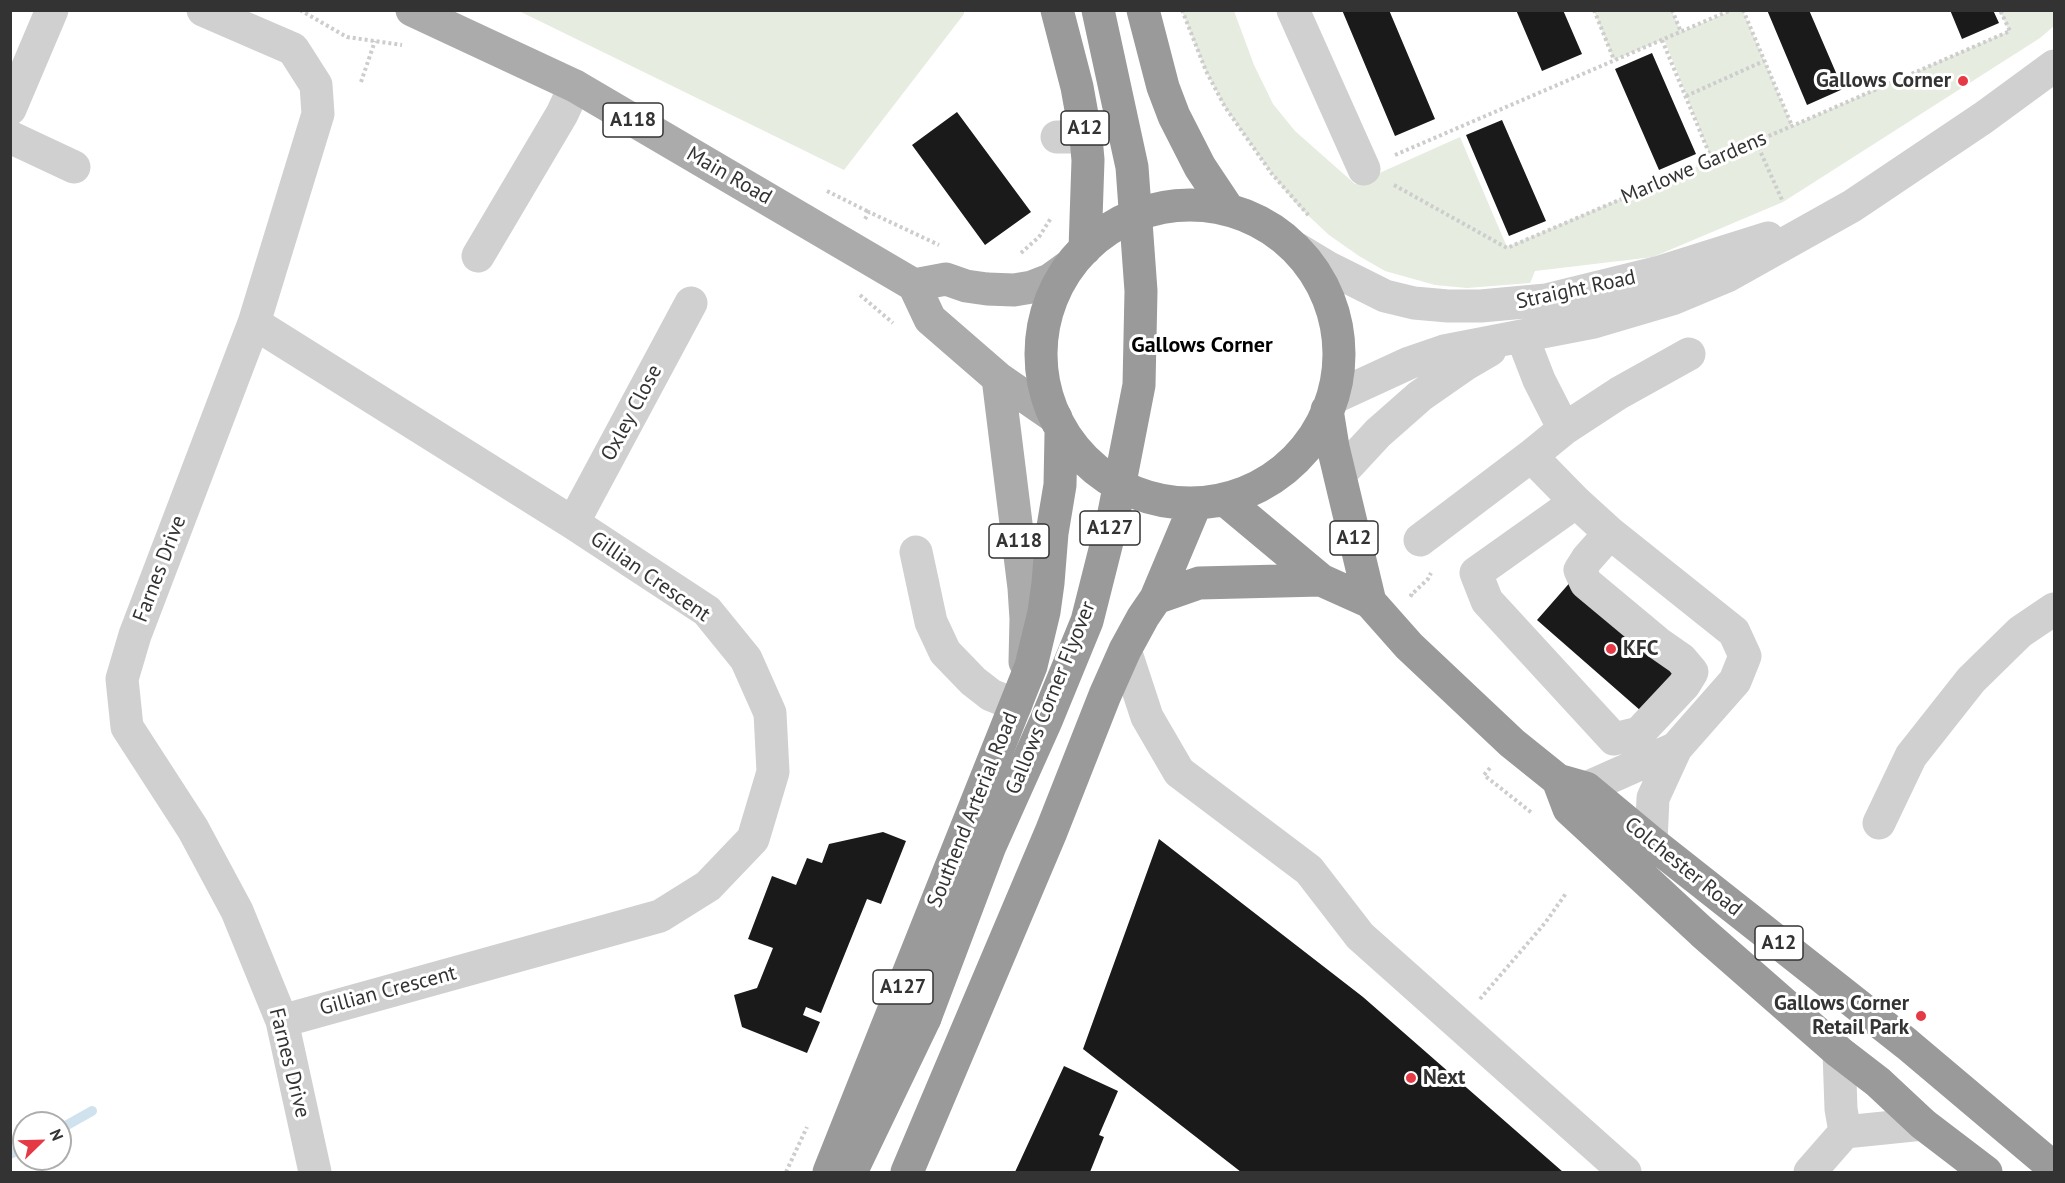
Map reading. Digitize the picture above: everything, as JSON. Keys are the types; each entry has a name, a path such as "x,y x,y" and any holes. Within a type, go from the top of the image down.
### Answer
{"highway":[{"name":"A12","path":"1058,10 1079,98 1072,137 1088,160 1077,258"},
{"name":"Gallows Corner Flyover","path":"925,1018 990,846 1046,721 1087,621 1113,518 1139,385 1141,291 1132,167 1098,10"},
{"path":"1143,10 1163,87 1174,116 1200,167 1228,209"},
{"path":"1183,204 1228,209 1265,224 1297,249 1320,281 1335,318 1339,358 1330,404 1320,426 1302,452 1280,472 1253,489 1210,501 1158,498 1139,494 1113,481 1090,464 1058,426 1045,388 1041,357 1044,325 1052,295 1077,258 1099,235 1139,213 1183,204"},
{"name":"Colchester Road","path":"1330,404 1333,447 1370,602"},
{"name":"Southend Arterial Road","path":"829,1173 1031,666 1044,612 1052,533 1060,485 1058,426"},
{"path":"907,1173 1125,650 1210,501"},
{"name":"Colchester Road","path":"1210,501 1321,580 1370,602 1409,646 1519,750 1572,784 1651,842 1907,1044 2055,1168"},
{"path":"1156,598 1199,583 1321,580"},
{"name":"Colchester Road","path":"1572,784 1569,809 1702,932 1839,1052 1878,1082 1923,1124 1986,1173"},
{"name":"A127","path":"851,1173 925,1018"},
{"name":"A127","path":"876,1173 925,1018"}],"main road":[{"name":"Main Road","path":"412,10 575,86 914,285"},
{"path":"1058,426 930,319 914,285 946,279 966,286 1014,290 1032,287 1050,280 1077,258"},
{"name":"A118","path":"998,378 1023,577 1026,619 1024,670 1016,705"}],"street":[{"path":"10,109 52,10"},
{"name":"Farnes Drive","path":"203,10 293,49 316,85 318,114 254,323 135,635 122,679 127,727 193,829 237,911 282,1021 315,1173"},
{"path":"1293,10 1364,169"},
{"name":"Straight Road","path":"1330,404 1409,363 1444,351 1594,322 1672,300 1727,276 1852,206 2055,66"},
{"path":"478,256 562,114 575,86"},
{"path":"10,137 74,167"},
{"name":"Straight Road","path":"1297,249 1337,273 1385,296 1414,303 1481,306 1546,300 1576,293 1660,272 1719,252 1824,222"},
{"name":"Oxley Close","path":"573,523 691,303"},
{"name":"Gillian Crescent","path":"254,323 573,523 707,611 746,659 770,713 773,772 753,839 708,886 660,916 282,1021"},
{"path":"1340,474 1378,433 1420,396 1466,364 1522,336 1539,380 1564,429"},
{"path":"1420,540 1564,429 1619,393 1689,354"},
{"path":"1531,456 1610,533 1734,632 1745,656 1735,681 1676,748 1653,798 1651,842"},
{"path":"1576,502 1476,573 1487,601 1614,739 1639,733 1684,685 1692,672 1681,659 1658,643 1586,583 1580,570 1610,533"},
{"path":"916,552 931,622 945,652 960,669 991,695 1016,705"},
{"path":"1879,823 1911,756 1971,680 2020,632 2055,609"},
{"path":"1125,650 1147,717 1179,772 1309,870 1360,936 1625,1173"},
{"path":"1572,784 1676,748"},
{"path":"1839,1052 1841,1109 1845,1132"},
{"path":"1810,1173 1845,1132 1923,1124"}],"path":[{"path":"1182,10 1206,71 1225,107 1272,174 1298,206 1314,221"},
{"path":"1594,10 1614,60"},
{"path":"1672,10 1681,32"},
{"path":"1364,169 1731,10"},
{"path":"1743,10 1792,126"},
{"name":"Marlowe Gardens","path":"1364,169 1507,248 2010,31 2001,10"},
{"path":"1662,40 1712,160"},
{"path":"361,82 375,41"},
{"path":"1686,96 1764,61"},
{"path":"1756,141 1783,202"},
{"path":"867,216 869,212 947,247"},
{"path":"1013,257 1040,237 1052,215"},
{"path":"854,291 899,327"},
{"path":"1417,602 1411,595 1428,579 1432,571 1432,563 1420,540"},
{"path":"1459,1024 1545,922 1567,892"}],"shaded area":[{"path":"964,10 964,14 844,170 519,11"},
{"path":"1182,11 1234,11 1254,65 1273,104 1295,131 1355,184 1460,137 1507,247 1712,160 1664,39 1614,60 1594,11 1672,11 1681,32 1731,11 1743,11 1792,126 2009,31 2000,11 2054,11 2054,26 2040,38 1783,202 1653,257 1535,271 1530,283 1467,288 1435,285 1385,271 1329,235 1298,206 1272,174 1225,107 1206,71"}],"building":[{"path":"1342,10 1389,10 1435,119 1395,136"},
{"path":"1516,10 1563,10 1582,54 1542,71"},
{"path":"1767,10 1809,10 1843,89 1807,105"},
{"path":"1950,10 1993,10 1999,23 1962,39"},
{"path":"1652,53 1696,154 1659,170 1615,69"},
{"path":"957,112 1031,212 985,245 912,145"},
{"path":"1502,120 1546,221 1509,236 1466,135"},
{"name":"KFC","path":"1573,579 1684,677 1649,718 1537,620"},
{"path":"883,832 906,841 881,904 867,899 821,1013 806,1007 803,1015 820,1022 807,1053 742,1027 734,995 757,988 773,948 748,939 772,876 796,885 807,858 822,863 829,844"},
{"path":"1159,839 1363,997 1563,1172 1241,1172 1083,1049"},
{"path":"1064,1066 1118,1091 1099,1135 1104,1137 1090,1172 1015,1172"}],"waterway":[{"path":"72,1122 92,1111"}],"place":[{"name":"Gallows Corner","path":"1963,81"},
{"name":"KFC","path":"1611,649"},
{"name":"Gallows Corner Retail Park","path":"1921,1016"},
{"name":"Next","path":"1411,1078"}],"district":[{"name":"Gallows Corner","path":"1202,346"}]}
